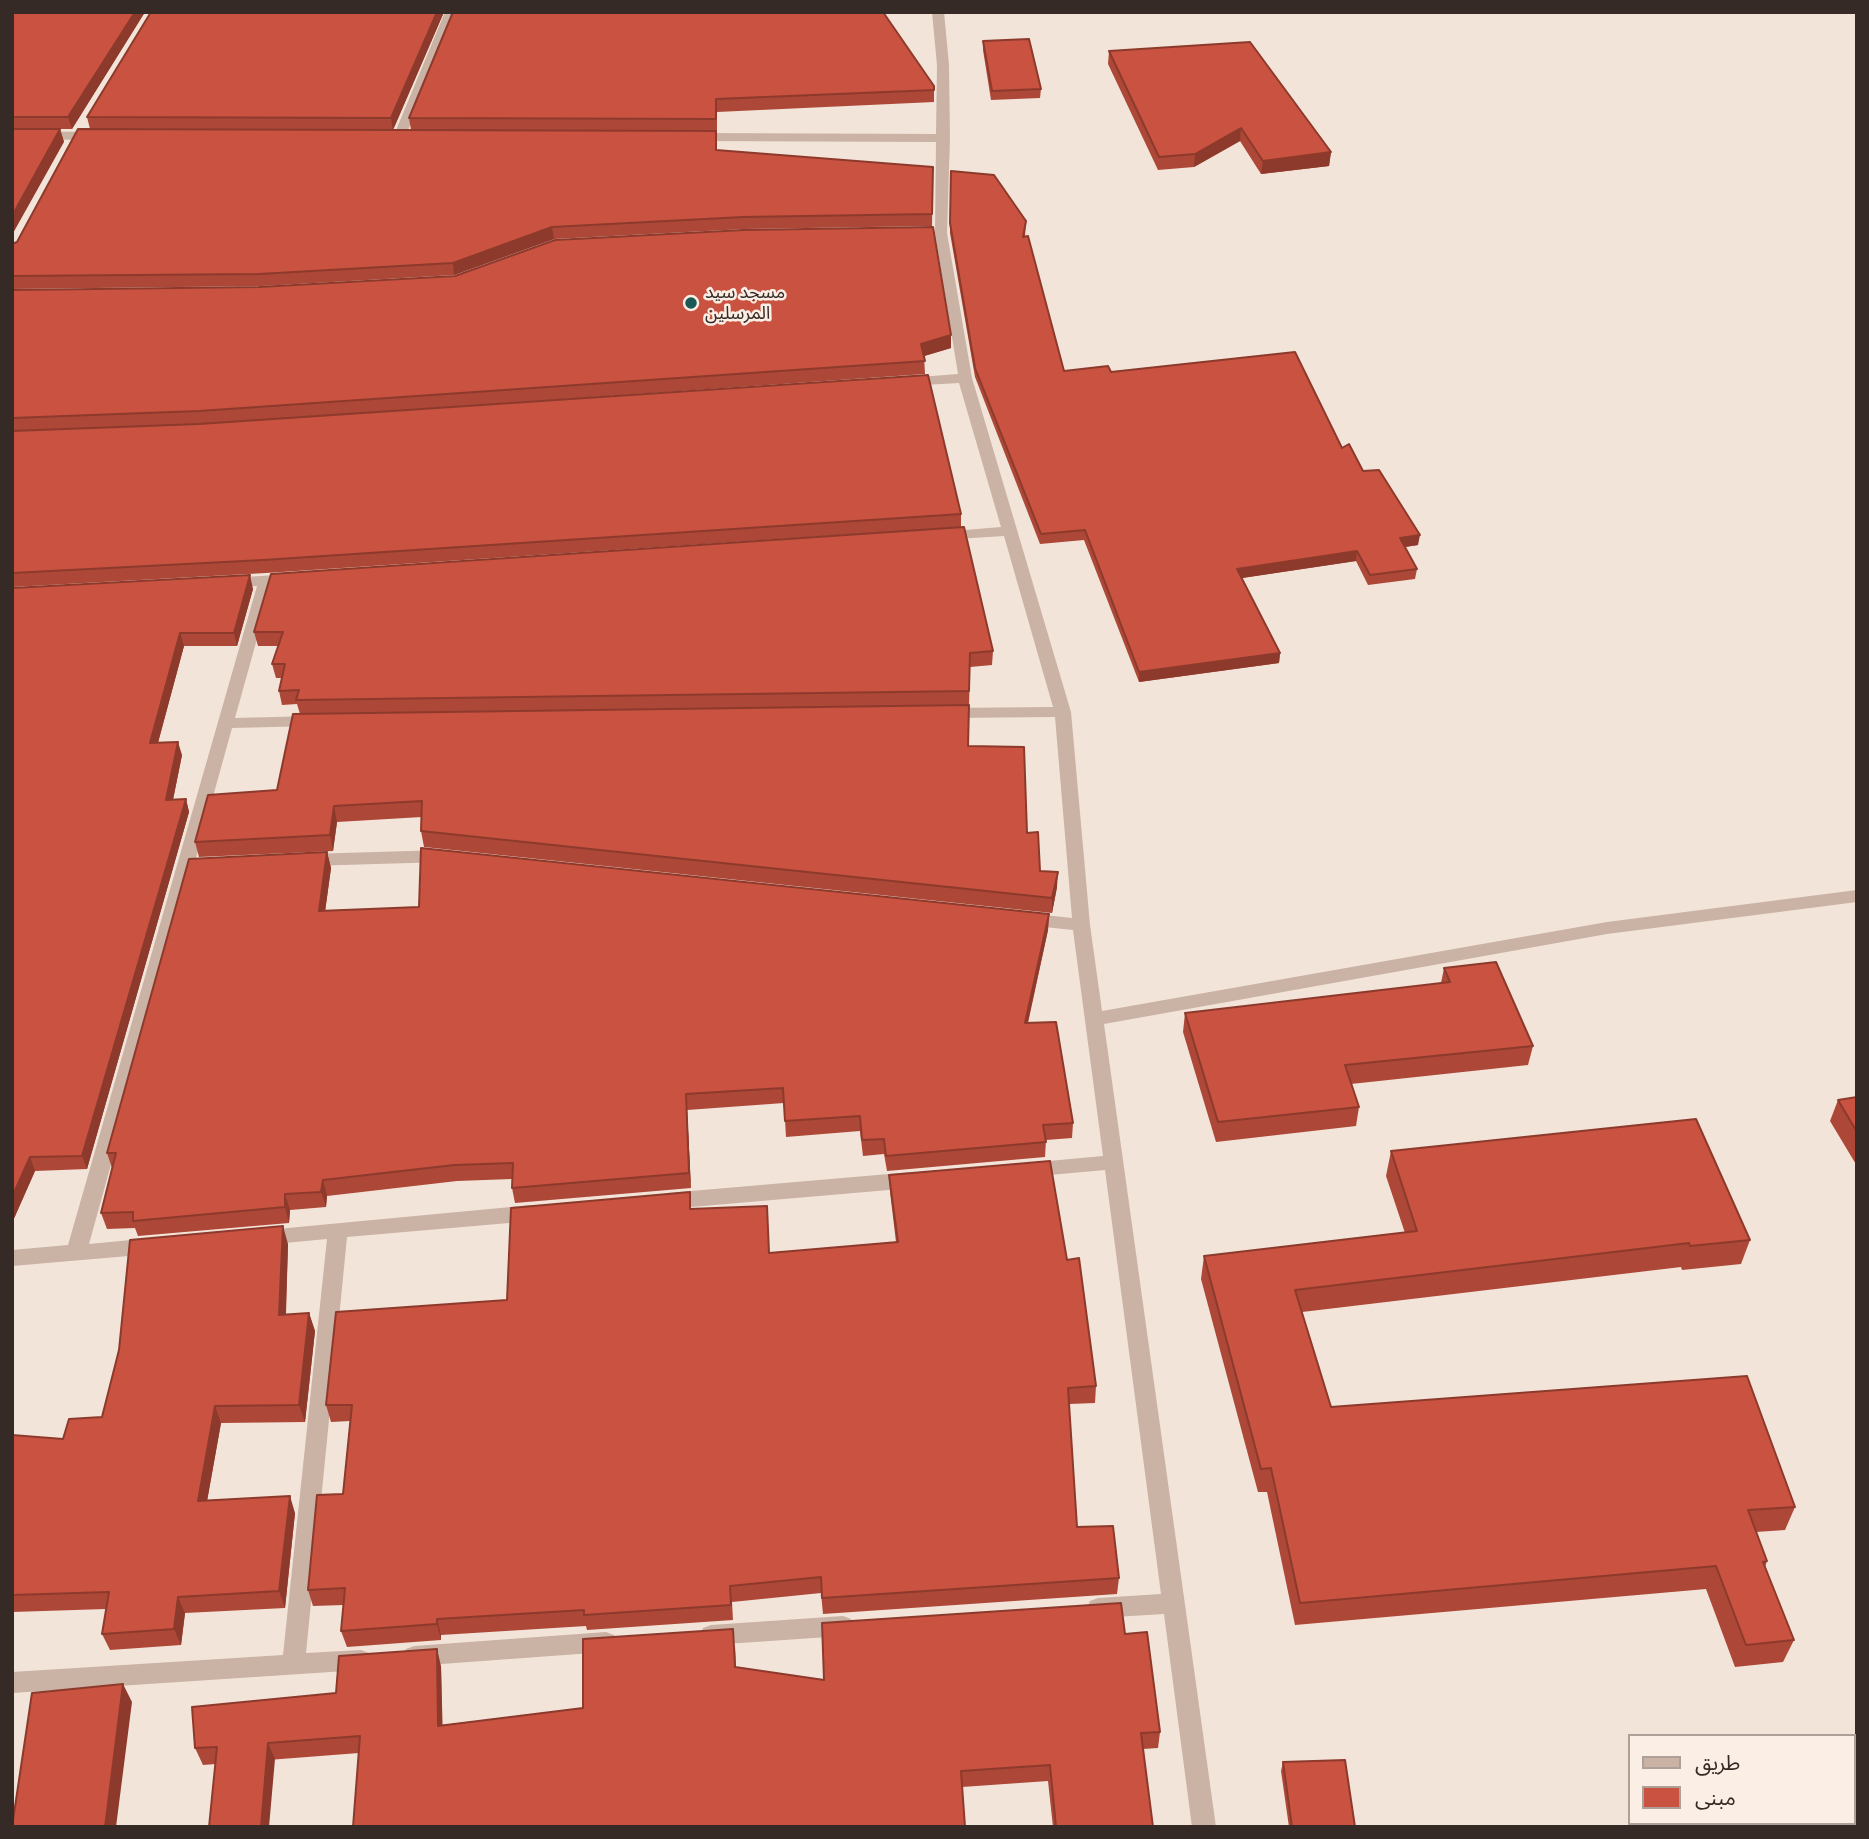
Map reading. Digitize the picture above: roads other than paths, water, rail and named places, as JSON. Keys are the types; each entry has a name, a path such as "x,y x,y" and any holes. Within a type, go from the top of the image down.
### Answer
{"street":[{"path":"414,135 393,135 451,12"},
{"path":"938,12 943,65 944,138 934,234 965,378 1063,712 1080,925 1204,1827"},
{"path":"12,135 103,136"},
{"path":"679,137 944,138"},
{"path":"896,383 965,378"},
{"path":"928,537 1010,531"},
{"path":"212,584 307,578"},
{"path":"76,1253 192,865 225,723 265,581"},
{"path":"923,713 1063,712"},
{"path":"225,723 323,721"},
{"path":"293,861 458,857"},
{"path":"1093,1019 1607,929 1857,896"},
{"path":"1012,918 1080,925"},
{"path":"1003,1172 1113,1163"},
{"path":"642,1204 933,1178"},
{"path":"250,1238 545,1212"},
{"path":"293,1665 338,1230"},
{"path":"12,1258 167,1245"},
{"path":"1077,1609 1173,1602"},
{"path":"692,1636 871,1624"},
{"path":"12,1683 623,1641"}],"place":[{"name":"مسجد سيد المرسلين","path":"691,303"}]}
